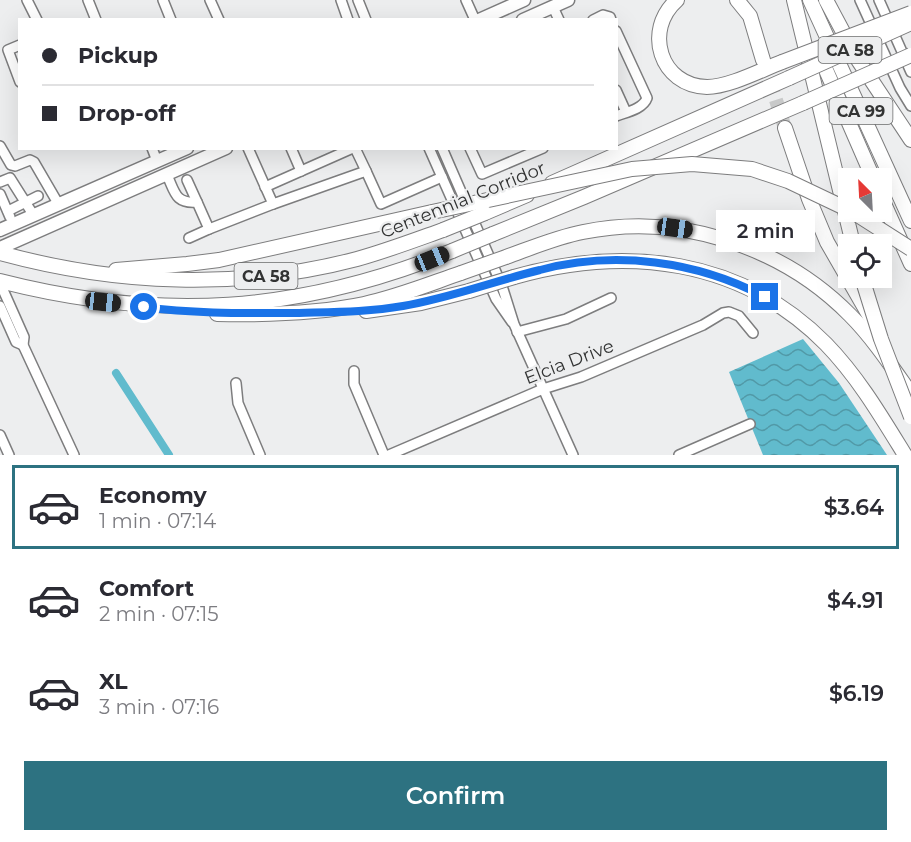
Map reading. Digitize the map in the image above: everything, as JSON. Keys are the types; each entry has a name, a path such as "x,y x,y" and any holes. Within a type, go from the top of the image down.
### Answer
{"highway":[{"path":"677,0 664,15 659,27 658,40 664,60 672,71 682,79 700,86 714,86 911,13"},
{"path":"737,0 746,10 752,22 763,60"},
{"path":"795,0 851,234"},
{"name":"CA 99","path":"795,0 869,168"},
{"name":"CA 99","path":"810,0 911,221"},
{"path":"826,0 858,60 911,140"},
{"name":"Centennial Corridor","path":"0,250 87,271 132,278 181,281 258,277 308,270 356,259 443,230 485,213 911,23"},
{"name":"CA 58","path":"0,282 51,293 131,305 178,307 226,306 303,295 385,275 452,251 584,197 911,55"},
{"path":"785,128 826,242 872,321 911,380"},
{"path":"87,271 219,260 632,169 692,164 752,169 789,181 838,205"},
{"path":"892,221 911,264"},
{"path":"868,222 911,249"},
{"path":"298,313 345,308 374,301 569,235 614,227 675,228 733,241 792,270 834,300 861,326 911,394"},
{"path":"131,305 214,314 339,313 421,303 569,264 625,260 679,266 710,273 739,284 789,313 827,345 873,403 905,455"},
{"path":"864,288 893,373 911,417"}],"main road":[{"path":"482,18 524,0"},
{"path":"527,18 554,3 568,0"},
{"path":"0,230 183,150"},
{"path":"0,250 221,150"},
{"path":"90,208 108,193 151,172 156,168 158,161"}],"street":[{"path":"27,0 36,18"},
{"path":"88,0 95,18"},
{"path":"163,0 170,18"},
{"path":"210,0 218,18"},
{"path":"340,0 347,18"},
{"path":"358,0 365,18"},
{"path":"466,0 476,18"},
{"path":"860,0 900,88 911,106"},
{"path":"879,0 911,72"},
{"path":"554,3 558,18"},
{"path":"597,18 603,15 611,18"},
{"path":"618,35 647,98 645,103 621,114"},
{"path":"18,46 8,51 18,77"},
{"path":"0,146 11,165 15,166 30,160 34,162 59,205"},
{"path":"153,150 158,161"},
{"path":"249,150 273,204"},
{"path":"292,150 301,171"},
{"path":"265,187 349,150"},
{"path":"355,150 381,204 442,177"},
{"path":"430,150 496,299 515,328"},
{"path":"443,150 502,286 515,328 573,455"},
{"path":"471,150 482,174 538,150"},
{"path":"189,238 273,204 366,171"},
{"path":"167,174 180,200 185,203 197,202"},
{"path":"0,182 9,178 34,216"},
{"path":"188,180 209,229"},
{"path":"0,194 14,224"},
{"path":"8,211 38,196"},
{"path":"0,282 24,337 23,345 74,455"},
{"path":"515,328 566,319 610,298"},
{"path":"0,306 16,342 23,345"},
{"name":"Elcia Drive","path":"389,455 543,389 581,377 703,325 723,313 729,312 738,316 753,333"},
{"path":"354,371 354,384 384,455"},
{"path":"236,383 238,403 260,455"},
{"path":"679,455 750,424"},
{"path":"0,435 9,455"}],"water":[{"path":"803,339 839,383 887,455 763,455 729,372"}],"waterway":[{"path":"116,373 169,455"}],"tunnel":[{"path":"763,60 785,128"}],"route":[{"path":"144,307 214,314 360,312 441,299 554,266 625,260 696,269 739,284 765,297"}]}
